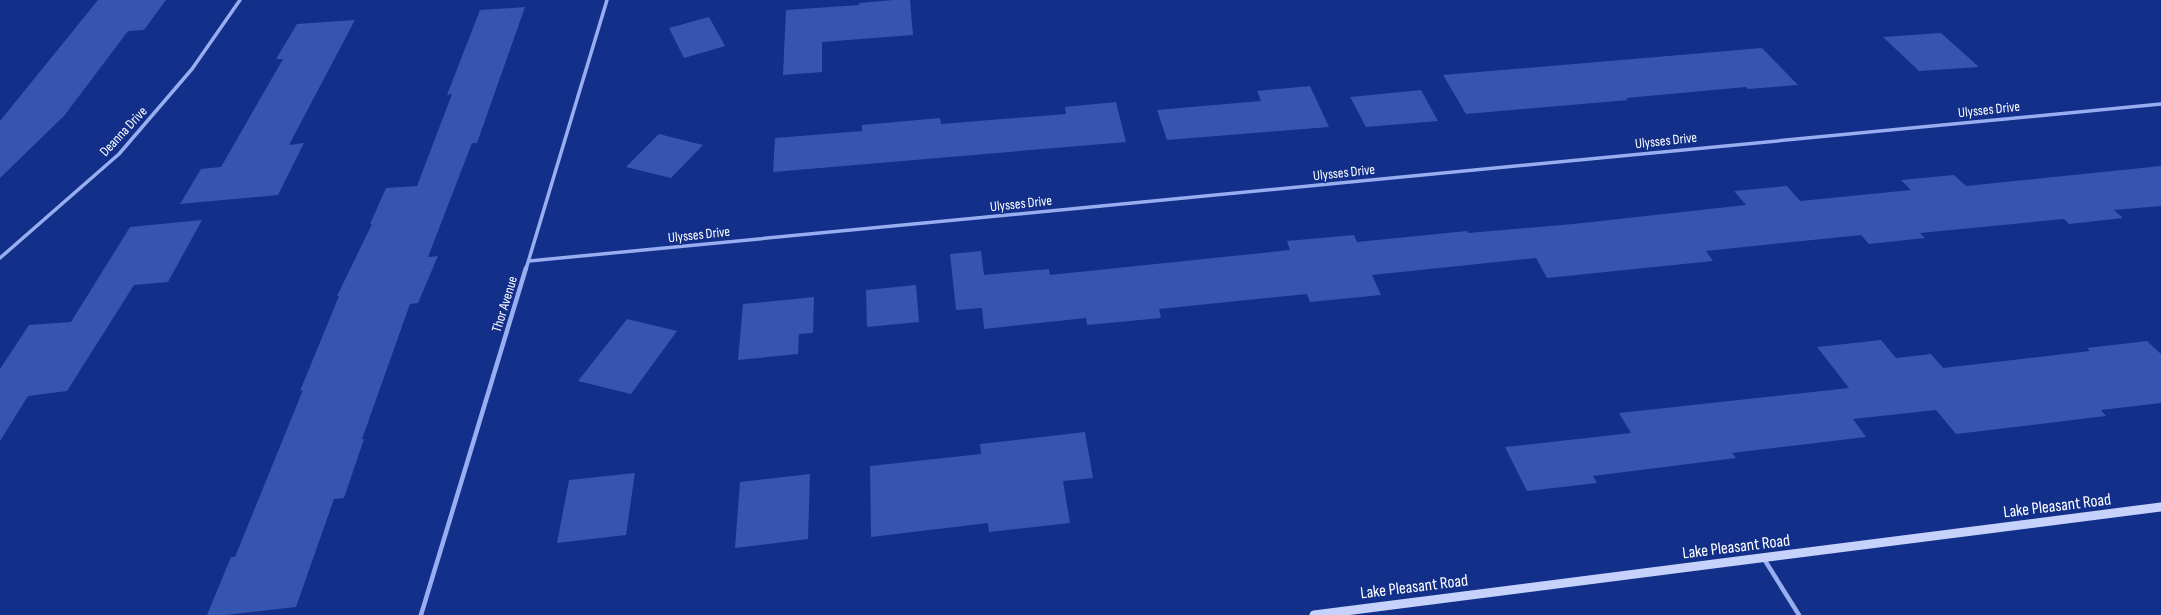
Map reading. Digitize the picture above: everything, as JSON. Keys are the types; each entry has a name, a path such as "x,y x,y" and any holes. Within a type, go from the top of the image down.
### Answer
{"street":[{"name":"Deanna Drive","path":"0,258 119,154 192,69 240,0"},
{"name":"Thor Avenue","path":"421,615 607,0"},
{"name":"Ulysses Drive","path":"528,261 2161,104"},
{"name":"Lake Pleasant Road","path":"1314,615 2161,508"},
{"path":"1764,559 1799,615"}],"building":[{"path":"98,0 166,0 144,30 128,31 64,116 0,178 0,121"},
{"path":"910,0 913,35 822,42 822,72 783,75 786,10 859,5 859,3"},
{"path":"525,7 477,143 472,143 428,257 438,256 418,303 410,304 362,439 364,439 344,498 334,499 296,607 226,615 207,615 231,557 235,557 303,390 300,391 339,296 337,296 372,224 370,224 386,188 417,186 452,94 447,95 480,10"},
{"path":"709,17 725,46 684,58 669,28"},
{"path":"355,20 289,145 304,143 278,195 180,204 201,169 221,167 283,59 276,59 297,24"},
{"path":"1941,33 1979,67 1919,71 1883,37"},
{"path":"1762,48 1798,85 1748,89 1746,87 1626,98 1628,100 1466,114 1443,75"},
{"path":"1310,86 1329,127 1167,140 1157,110 1261,101 1257,91"},
{"path":"1421,90 1438,121 1366,127 1350,97"},
{"path":"1116,102 1126,142 773,172 775,138 862,131 862,125 940,118 941,124 1066,114 1065,107"},
{"path":"659,134 703,145 671,178 626,167"},
{"path":"2161,166 2161,206 2114,210 2123,218 2069,224 2064,219 1920,233 1925,238 1869,244 1861,235 1706,251 1713,261 1547,278 1536,258 1372,275 1381,295 1310,302 1307,294 1159,309 1161,318 1087,325 1086,318 984,329 982,308 956,310 950,254 981,251 984,275 1049,269 1050,275 1290,250 1287,241 1354,235 1357,242 1467,231 1468,233 1573,224 1746,205 1734,191 1787,186 1800,201 1911,190 1901,180 1954,175 1966,186"},
{"path":"202,220 168,282 134,285 67,391 28,396 0,441 0,369 29,325 71,322 130,227"},
{"path":"916,285 919,322 867,327 866,290"},
{"path":"814,297 813,333 799,334 798,354 738,360 743,304"},
{"path":"627,319 677,331 631,394 578,381"},
{"path":"1881,340 1896,358 1931,354 1943,368 2090,351 2087,348 2147,341 2161,354 2161,403 2101,410 2106,416 1956,434 1936,410 1853,419 1866,437 1732,453 1736,458 1593,476 1597,483 1527,491 1505,447 1631,433 1619,413 1849,388 1817,347"},
{"path":"1085,432 1093,478 1063,481 1070,523 989,532 988,523 871,537 870,466 981,454 980,444"},
{"path":"635,473 626,535 557,543 569,480"},
{"path":"810,474 808,539 735,548 740,482"}]}
